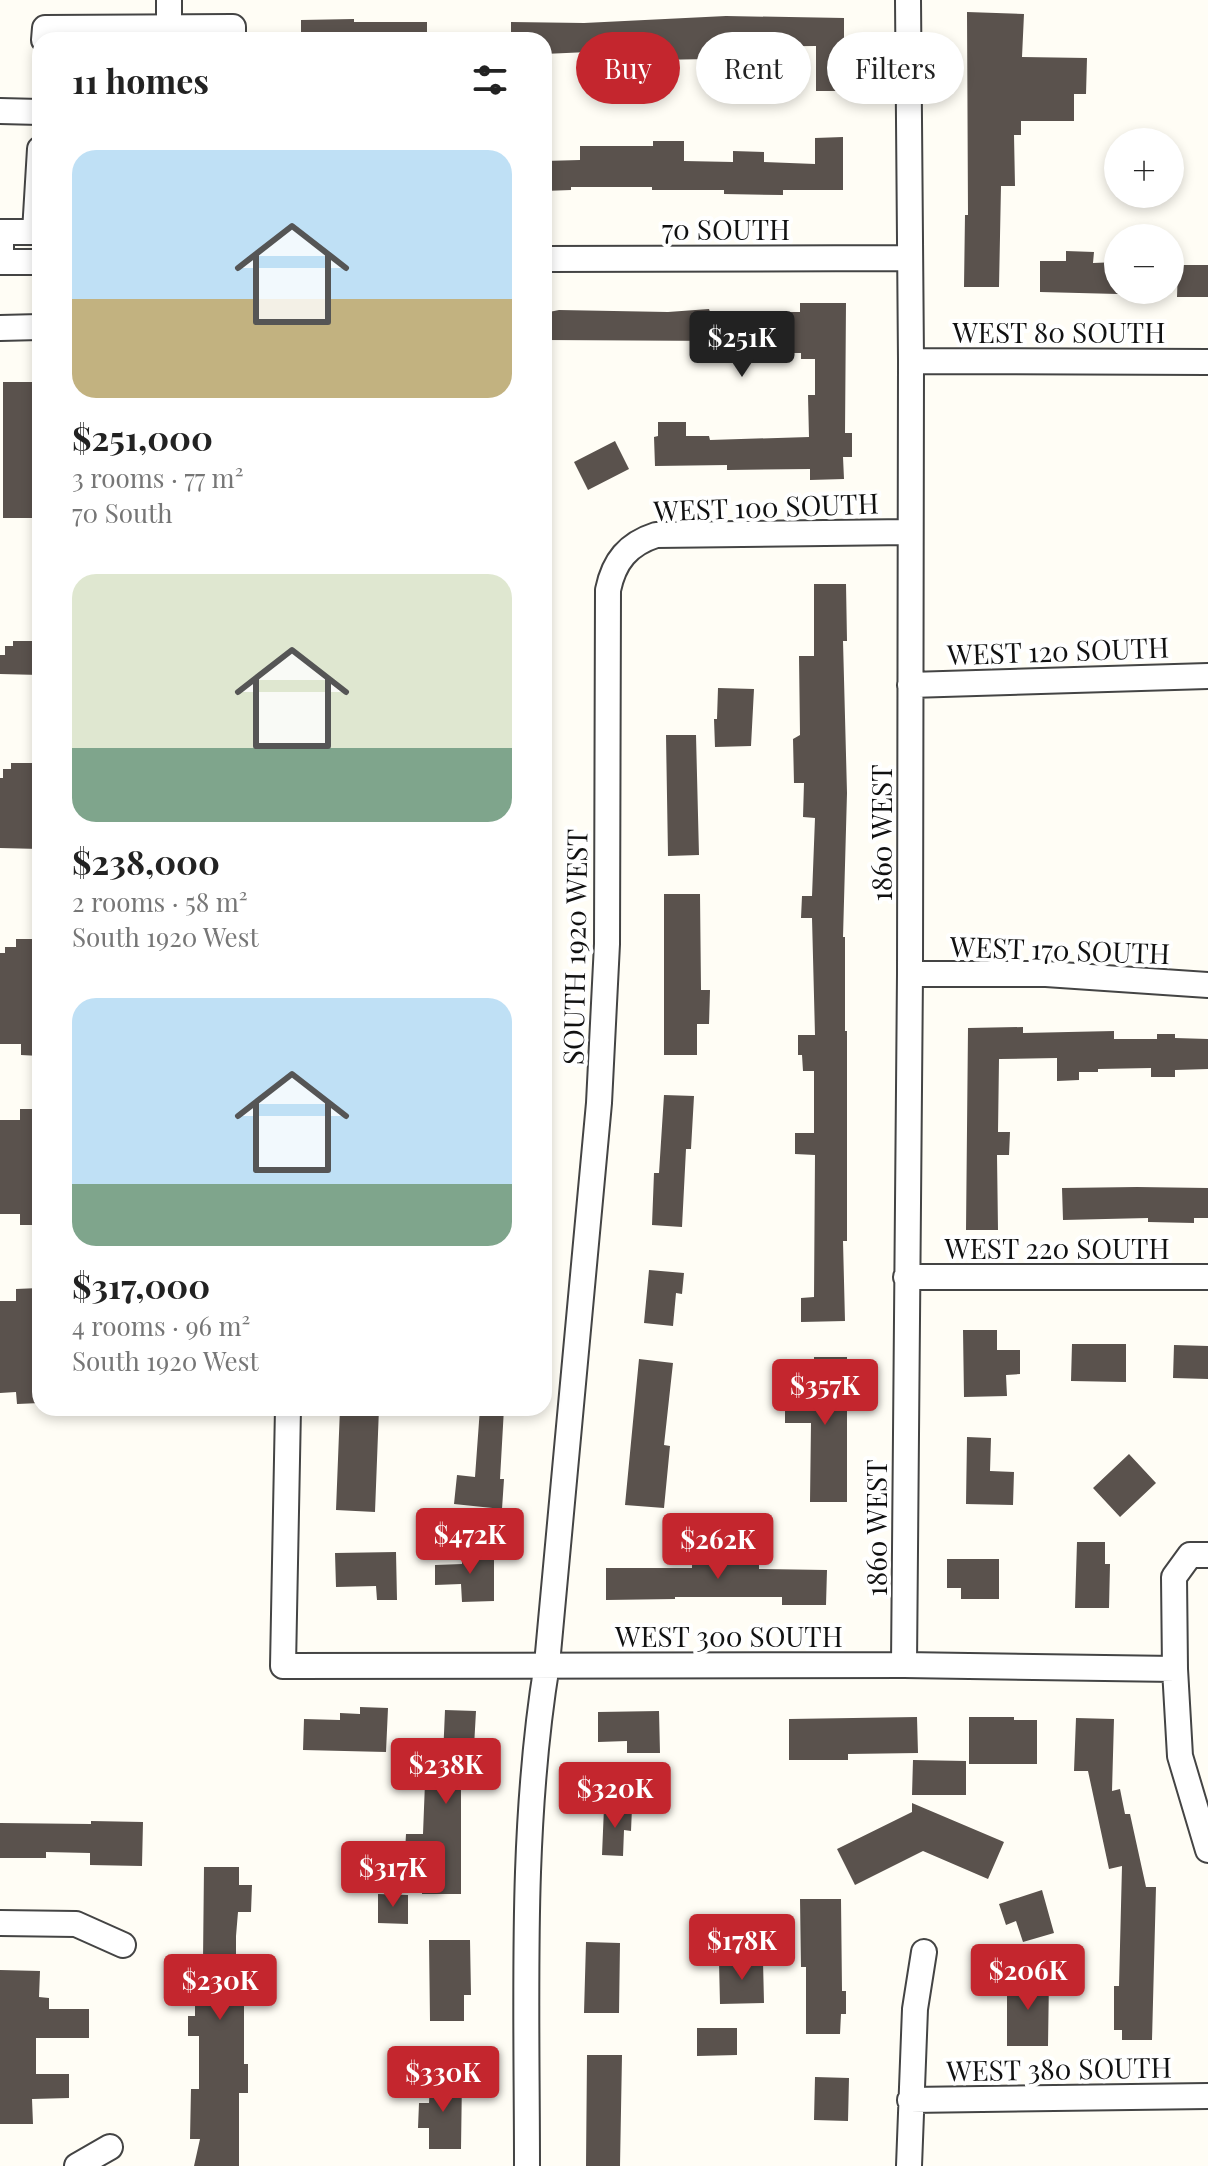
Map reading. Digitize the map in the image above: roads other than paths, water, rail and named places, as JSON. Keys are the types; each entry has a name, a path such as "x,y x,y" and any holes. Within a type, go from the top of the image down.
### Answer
{"street":[{"path":"169,0 169,32"},
{"name":"1860 WEST","path":"904,1665 910,974 908,0"},
{"path":"180,32 233,27 233,32"},
{"path":"45,32 45,28 68,32"},
{"path":"0,111 32,112"},
{"path":"32,232 1,232 1,262 32,262"},
{"name":"70 SOUTH","path":"552,259 909,258"},
{"path":"0,328 32,327"},
{"name":"WEST 80 SOUTH","path":"911,361 1208,362"},
{"name":"WEST 100 SOUTH","path":"628,549 656,535 909,532"},
{"name":"SOUTH 1920 WEST","path":"527,2166 528,1869 599,1103 607,944 608,590 618,560 628,549"},
{"name":"WEST 120 SOUTH","path":"910,685 1208,676"},
{"name":"WEST 170 SOUTH","path":"910,974 1046,974 1208,985"},
{"name":"WEST 220 SOUTH","path":"906,1277 1208,1277"},
{"name":"WEST 300 SOUTH","path":"288,1416 283,1666 904,1665 1175,1669"},
{"path":"1208,1555 1190,1555 1174,1577 1180,1756 1208,1850"},
{"path":"0,1923 76,1924 123,1945"},
{"path":"909,2166 915,2009 924,1952"},
{"name":"WEST 380 SOUTH","path":"910,2100 1208,2096"},
{"path":"77,2166 110,2147"}]}
